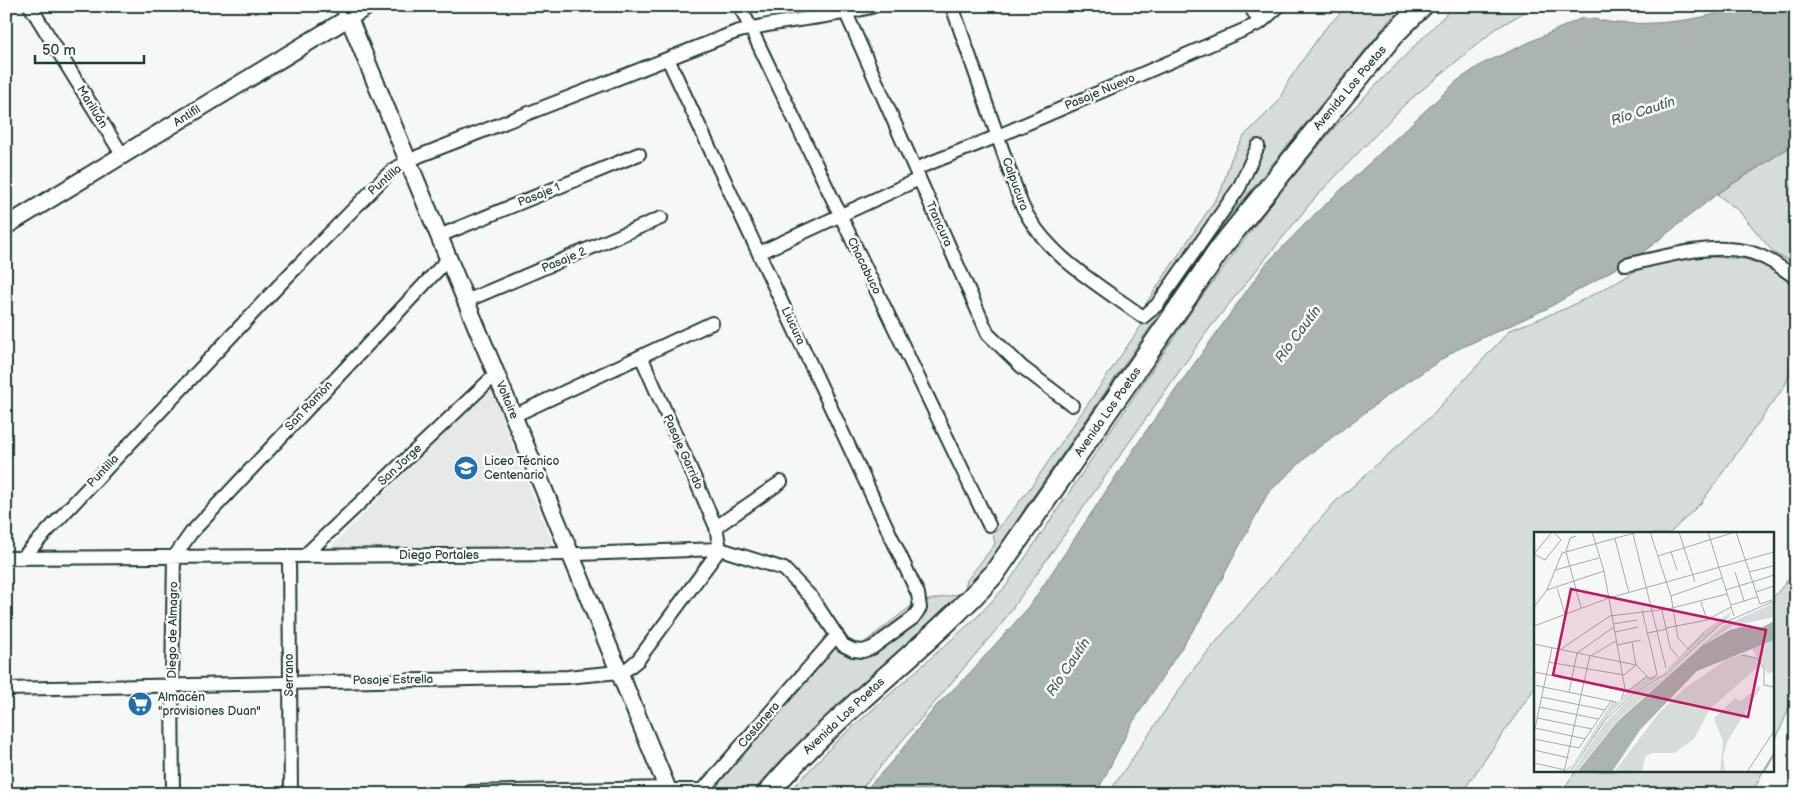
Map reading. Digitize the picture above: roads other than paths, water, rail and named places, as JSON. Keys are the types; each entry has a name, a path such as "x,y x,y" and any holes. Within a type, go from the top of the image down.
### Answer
{"main road":[{"name":"Avenida Los Poetas","path":"766,794 816,740 964,606 994,574 1222,246 1393,35 1422,6"}],"street":[{"name":"Mariluán","path":"30,6 123,156"},
{"name":"Antifil","path":"6,226 123,156 346,11 368,6"},
{"name":"Chacabuco","path":"740,6 990,525"},
{"name":"Puntilla","path":"22,558 287,277 385,177 408,161 750,28 846,13 874,6"},
{"name":"Calpucura","path":"952,6 1027,217 1041,238 1056,253 1143,317 1157,305 1239,188 1258,146"},
{"path":"1250,6 1260,23"},
{"name":"Pasaje Nuevo","path":"759,253 840,216 917,174 998,136 1260,23 1280,6"},
{"name":"Voltaire","path":"346,11 668,792"},
{"name":"Trancura","path":"846,13 988,334 1022,367 1072,405"},
{"name":"Liucura","path":"668,59 918,594"},
{"name":"Pasaje 1","path":"439,236 639,154"},
{"name":"Pasaje 2","path":"466,301 662,218"},
{"path":"1626,265 1705,250 1745,251 1776,263 1796,278"},
{"name":"San Ramón","path":"174,557 183,543 210,512 448,259"},
{"path":"513,416 712,323"},
{"name":"Pasaje Garrido","path":"641,356 716,527 720,549"},
{"name":"San Jorge","path":"304,556 496,374"},
{"path":"716,527 782,482"},
{"path":"620,672 628,669 638,660 720,549"},
{"name":"Diego Portales","path":"6,558 570,554 720,549 784,570 812,598 848,648 859,651 868,650 918,614 921,604 918,594"},
{"name":"Serrano","path":"289,556 291,794"},
{"name":"Diego de Almagro","path":"173,794 174,557"},
{"name":"Costanera","path":"668,792 703,790 837,635"},
{"name":"Pasaje Estrella","path":"6,689 567,677 620,672"},
{"path":"471,794 668,792"}],"water":[{"name":"Río Cautín","path":"1738,6 1796,6 1796,143 1717,194 1642,253 1546,309 1456,350 1388,395 1310,454 1268,493 1199,621 1131,725 1096,794 862,794 895,758 937,705 967,676 1029,607 1146,431 1266,264 1314,215 1457,81 1482,64 1582,18 1616,23 1678,21 1710,15"}],"place":[{"name":"Liceo Técnico Centenario","path":"466,468"},
{"name":"Almacén \"provisiones Duan\"","path":"140,704"}]}
